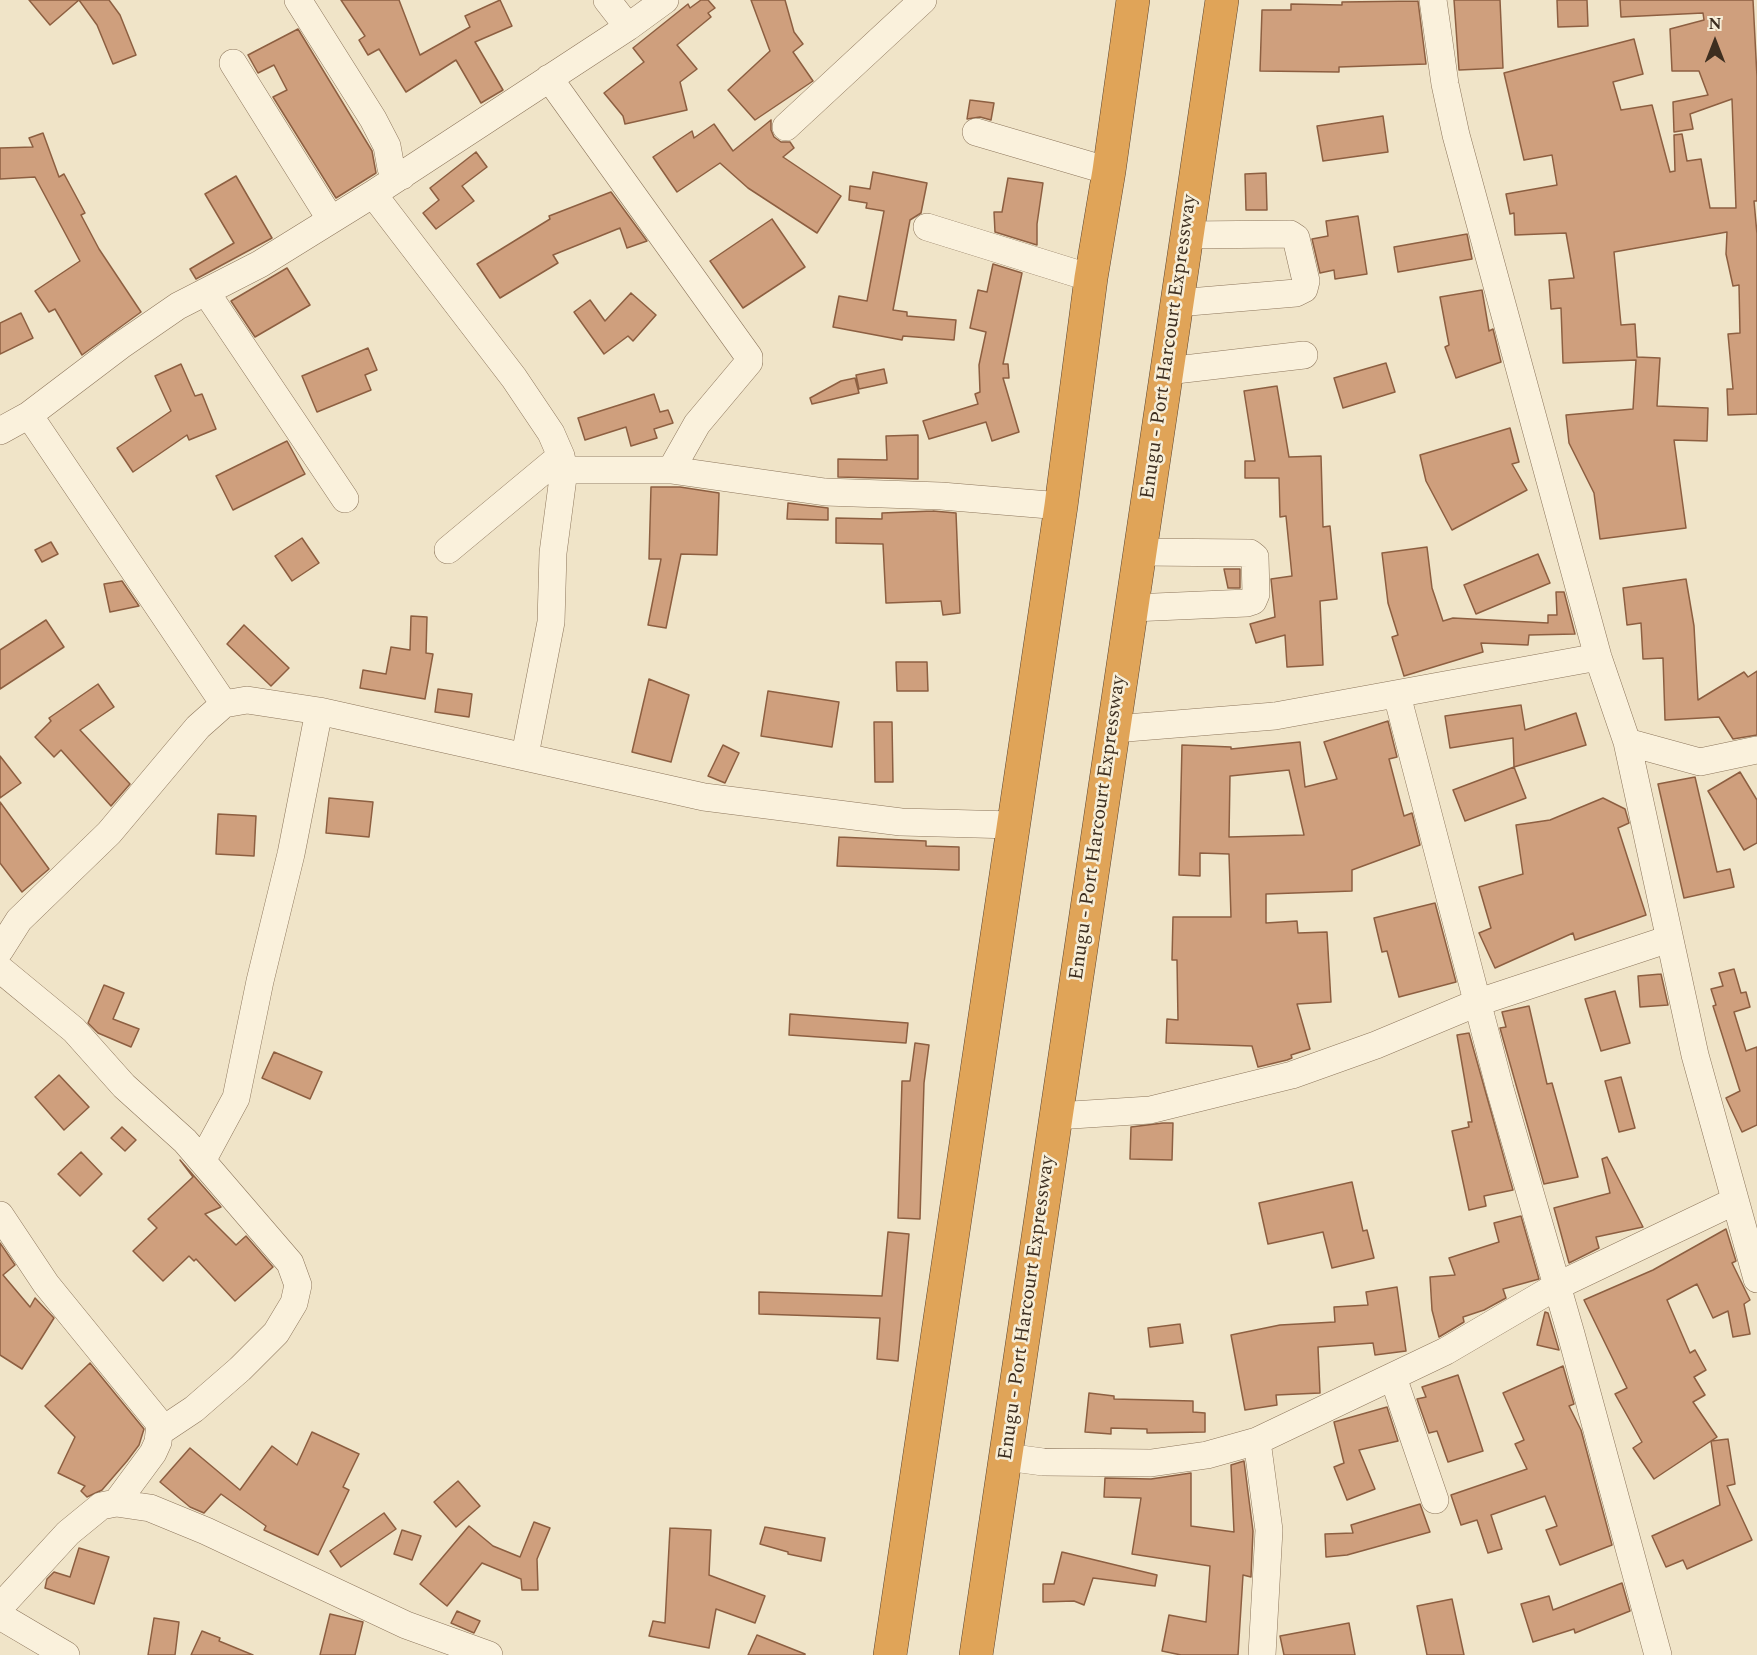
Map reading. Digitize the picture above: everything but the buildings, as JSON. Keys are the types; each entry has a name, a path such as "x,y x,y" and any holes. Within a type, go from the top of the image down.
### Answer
{"highway":[{"path":"890,1655 1061,506 1091,278 1109,171 1133,0"},
{"name":"Enugu - Port Harcourt Expressway","path":"976,1655 1222,0"}],"street":[{"path":"298,0 373,119 387,146 391,168 395,174 402,176"},
{"path":"607,0 627,27"},
{"path":"0,431 29,415 120,346 178,306 260,264 402,176 665,0"},
{"path":"786,127 923,0"},
{"path":"1433,0 1444,84 1456,135 1598,657 1627,742 1695,1056 1757,1279"},
{"path":"233,63 331,220"},
{"path":"549,78 749,357 749,362 698,424 671,470"},
{"path":"976,132 1109,171"},
{"path":"372,194 514,378 551,433 563,463 553,553 551,622 525,755"},
{"path":"927,227 1091,278"},
{"path":"1177,303 1296,293 1304,289 1306,281 1296,238 1290,234 1187,235"},
{"path":"206,292 345,500"},
{"path":"1167,371 1304,355"},
{"path":"29,415 224,704"},
{"path":"448,550 563,463 671,470 825,492 941,496 1061,506"},
{"path":"1132,608 1247,603 1253,601 1256,594 1255,557 1250,553 1140,552"},
{"path":"1114,729 1275,716 1598,657"},
{"path":"1397,694 1500,1089 1557,1286 1658,1655"},
{"path":"0,950 19,920 109,833 198,727 224,704 247,700 319,711 525,755 704,797 901,822 1013,825"},
{"path":"202,1161 236,1098 260,981 291,854 319,711"},
{"path":"1627,742 1700,762 1757,750"},
{"path":"1056,1116 1150,1110 1292,1075 1376,1045 1479,1002 1669,939"},
{"path":"0,969 74,1030 124,1086 185,1141 290,1263 298,1285 294,1304 276,1333 240,1369 194,1409 161,1431"},
{"path":"1006,1457 1043,1462 1151,1463 1208,1455 1257,1441 1446,1352 1557,1286 1735,1201"},
{"path":"0,1215 46,1284 157,1417 161,1431 153,1453 116,1503"},
{"path":"1393,1377 1435,1500"},
{"path":"1257,1441 1269,1530 1262,1655"},
{"path":"0,1607 68,1533 100,1506 116,1503 150,1508 406,1624 489,1655"},
{"path":"0,1617 66,1655"}]}
